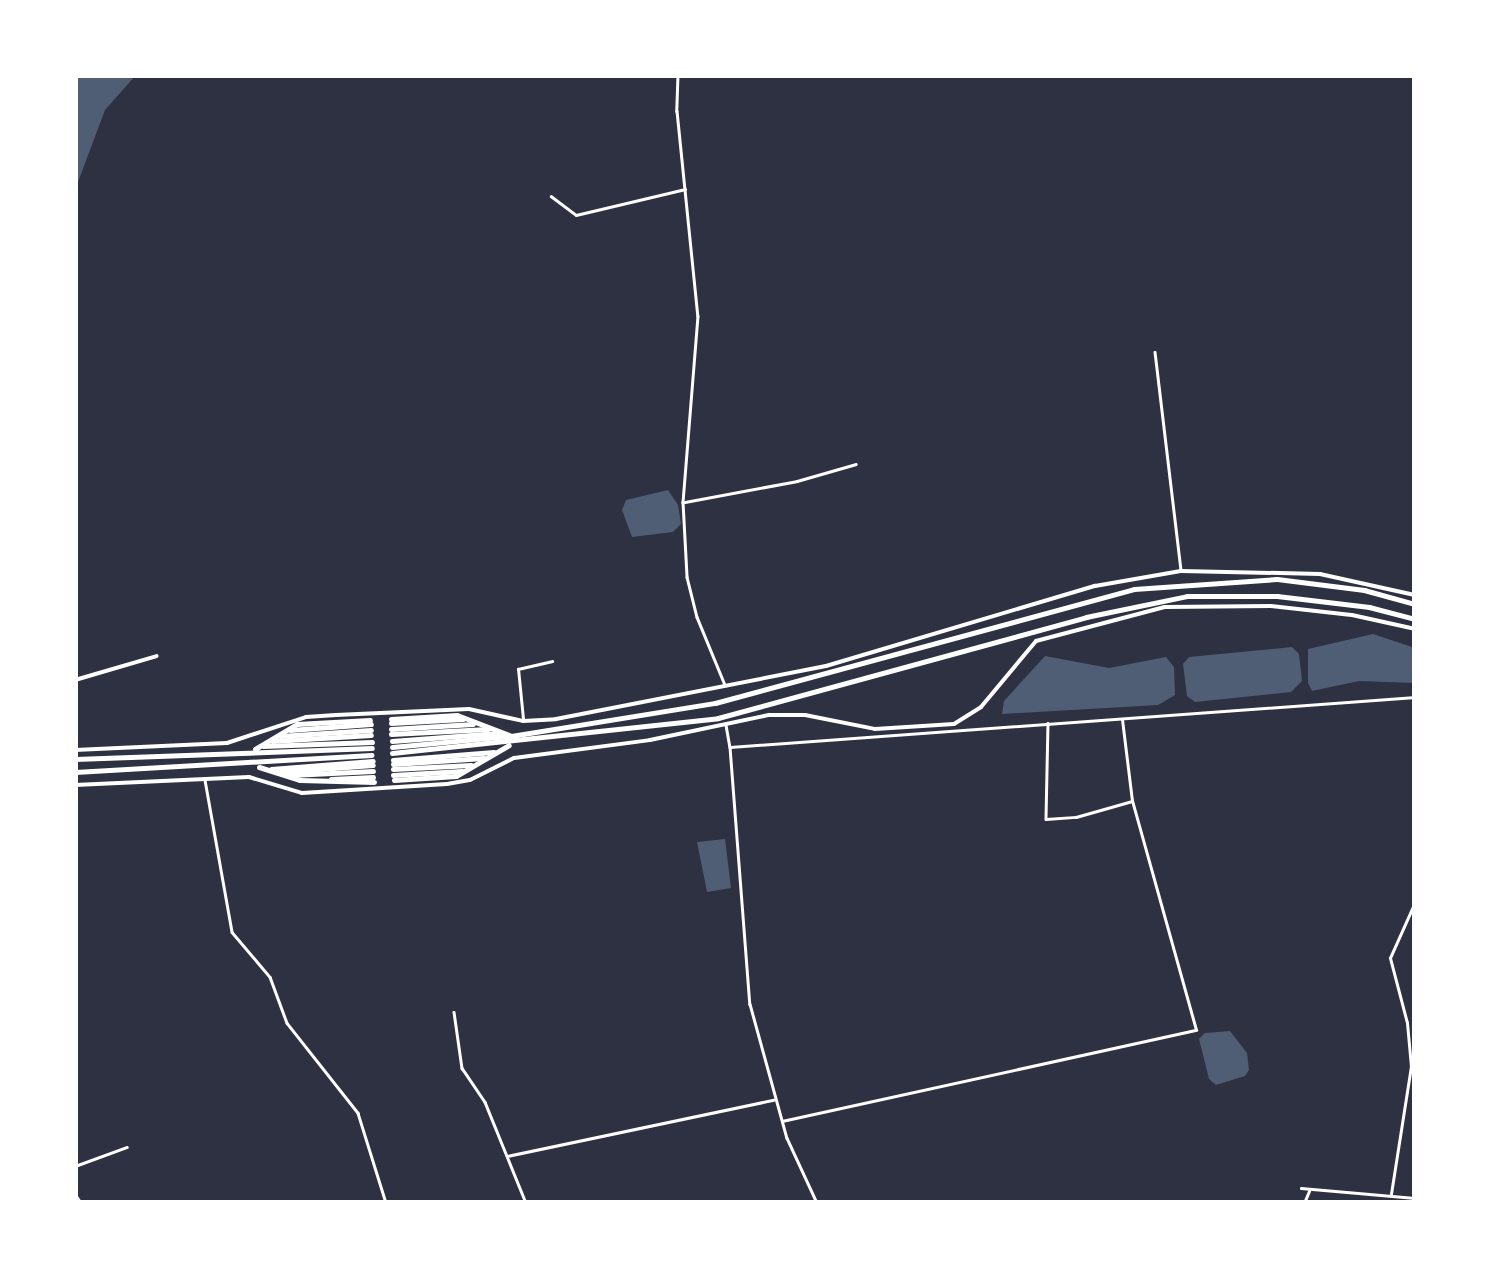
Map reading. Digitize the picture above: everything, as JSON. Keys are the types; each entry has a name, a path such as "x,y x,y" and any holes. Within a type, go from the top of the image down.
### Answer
{"highway":[{"path":"392,750 465,770 512,740 715,703 1080,600 1134,590 1277,579 1364,590 1415,604"},
{"path":"392,750 718,718 1086,617 1187,596 1277,596 1370,608 1415,619"},
{"path":"392,750 469,720 502,732 512,740"},
{"path":"392,750 479,724"},
{"path":"392,750 493,729"},
{"path":"252,750 287,730 372,751"},
{"path":"392,750 502,732"},
{"path":"276,736 372,751"},
{"path":"268,741 372,751"},
{"path":"260,746 372,751"},
{"path":"75,760 252,750 372,751"},
{"path":"392,750 497,752"},
{"path":"392,750 487,758"},
{"path":"392,750 474,765"},
{"path":"75,772 253,765 372,751"},
{"path":"266,769 372,751"},
{"path":"276,772 372,751"},
{"path":"286,776 372,751"},
{"path":"253,765 300,780 372,751"}],"street":[{"path":"678,75 677,111 698,316 683,502 687,577 697,617 726,686"},
{"path":"551,196 576,215 686,189"},
{"path":"1155,352 1181,571"},
{"path":"683,502 797,481 856,464"},
{"path":"75,750 226,743 306,717 336,714 469,709 523,720 726,686 858,658 1095,586 1181,571 1320,574 1415,595"},
{"path":"75,785 249,778 302,794 447,784 470,780 514,758 784,714 875,729 954,724 982,706 1036,642 1165,608 1271,606 1352,614 1415,630"},
{"path":"75,680 157,656"},
{"path":"523,720 518,670 552,661"},
{"path":"730,747 1415,697"},
{"path":"782,1121 1196,1030 1132,800 1122,719"},
{"path":"1048,723 1044,818 1076,816 1132,800"},
{"path":"726,724 750,1004 782,1121 817,1203"},
{"path":"205,778 232,932 270,978 288,1023 358,1114 386,1203"},
{"path":"1391,1194 1411,1067 1407,1023 1390,958 1415,902"},
{"path":"454,1012 462,1068 485,1102 526,1203"},
{"path":"507,1156 775,1099"},
{"path":"75,1166 128,1147"},
{"path":"1302,1188 1415,1198"},
{"path":"1304,1203 1309,1191"},
{"path":"75,1194 81,1203"}],"water":[{"path":"75,75 136,75 105,110 75,190"},
{"path":"668,490 678,505 681,524 673,532 632,537 622,510 626,500"},
{"path":"1373,634 1415,648 1415,683 1359,681 1312,691 1308,683 1308,649"},
{"path":"1292,647 1299,654 1302,681 1291,692 1195,702 1187,696 1183,664 1189,657"},
{"path":"1045,656 1109,668 1166,657 1174,667 1175,695 1158,705 1002,714 1004,701"},
{"path":"725,839 731,888 707,892 697,842"},
{"path":"1230,1031 1247,1053 1249,1070 1245,1076 1216,1085 1209,1079 1199,1039 1205,1033"}]}
